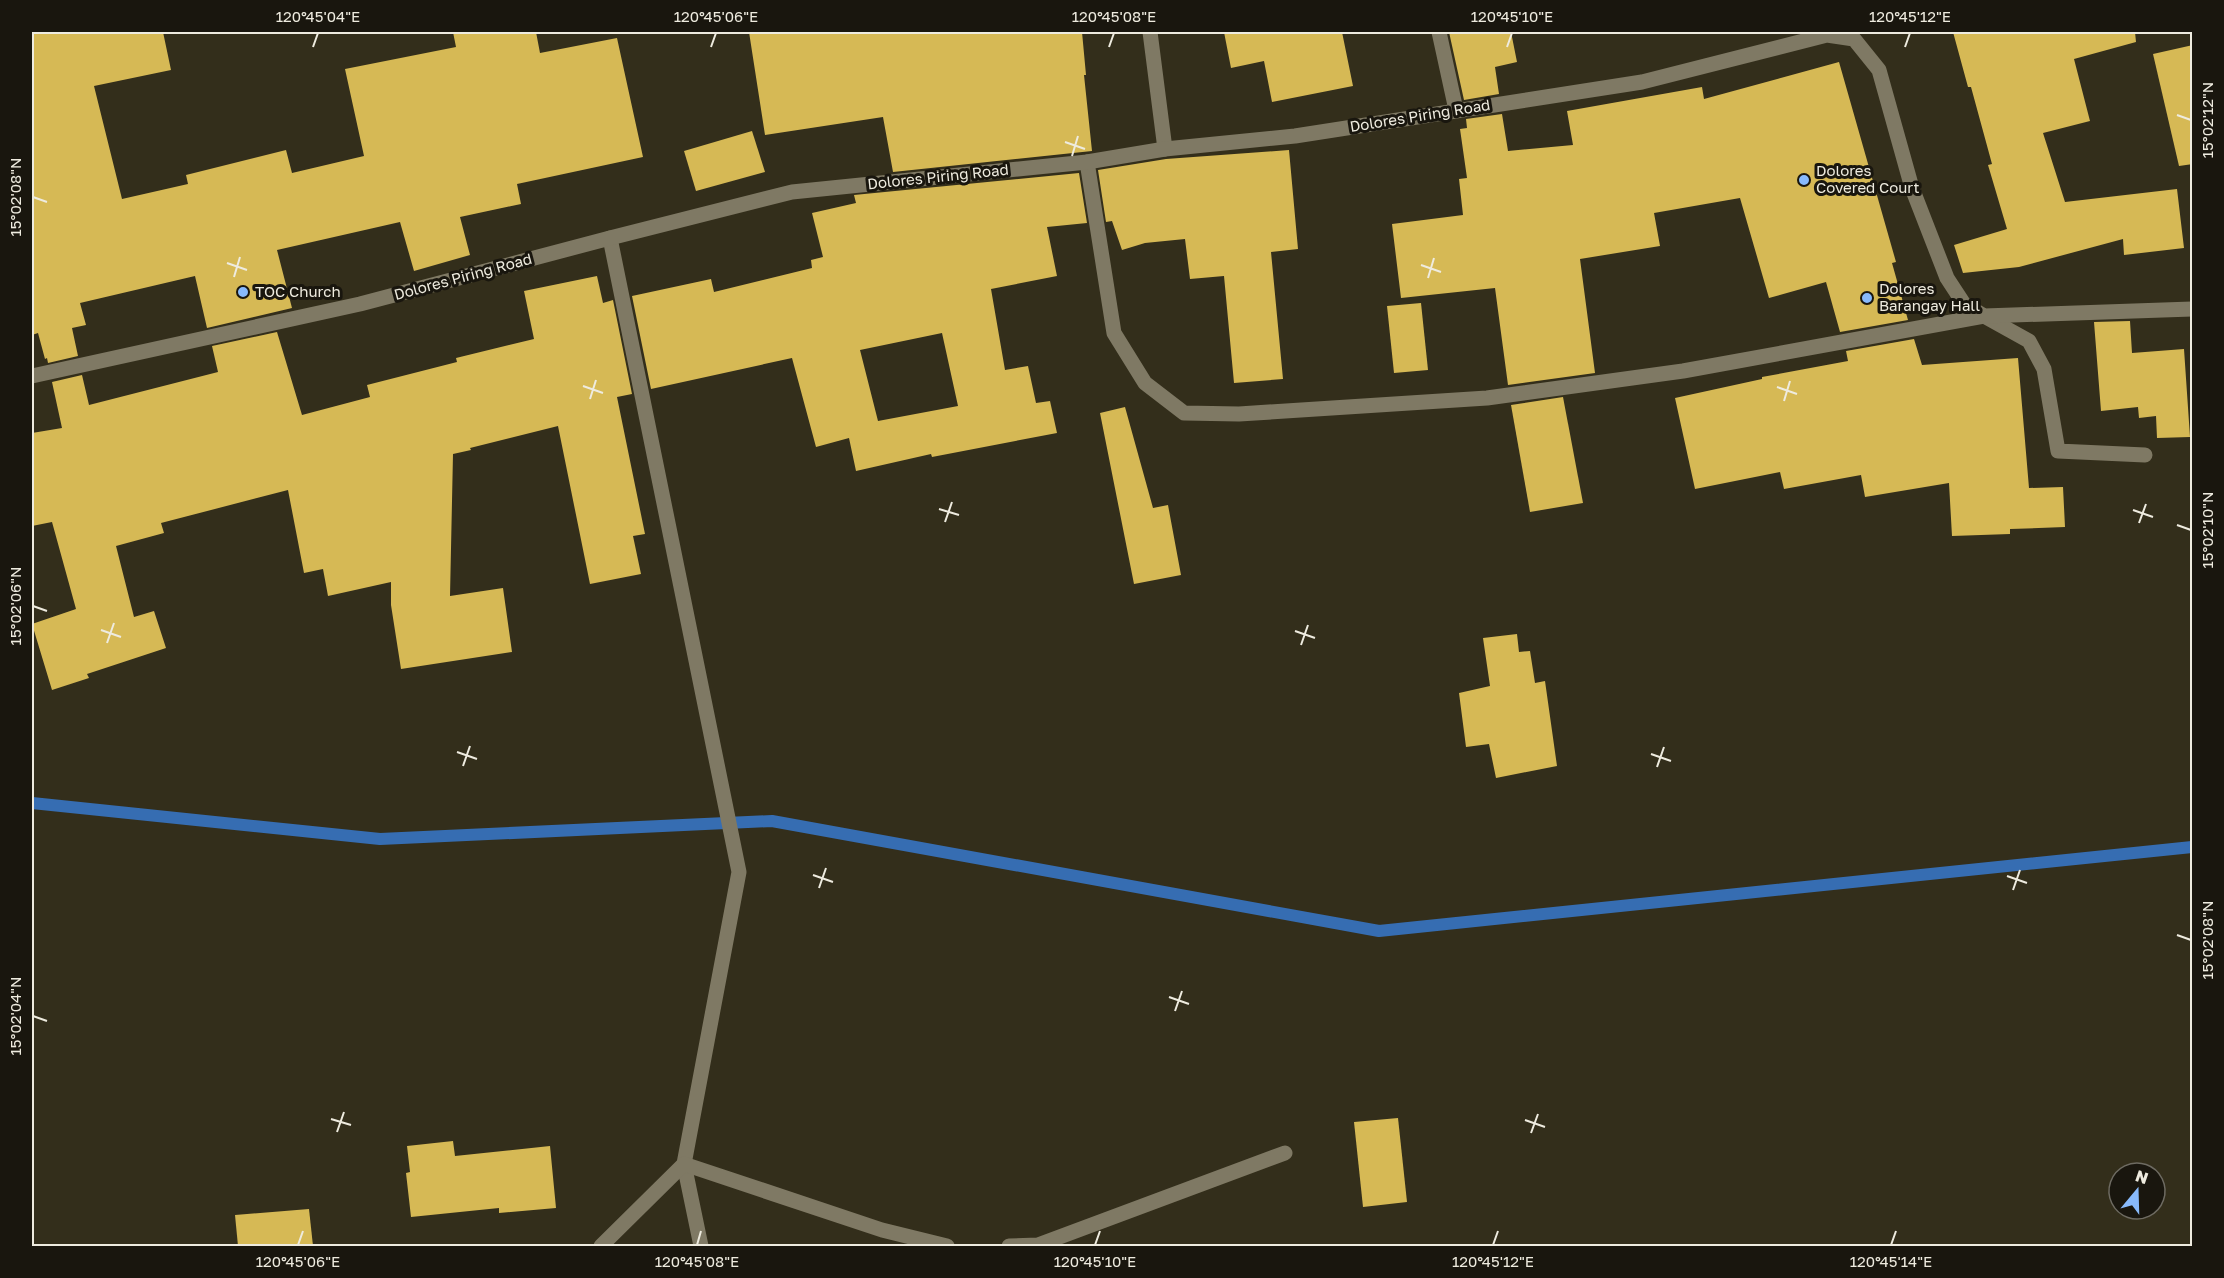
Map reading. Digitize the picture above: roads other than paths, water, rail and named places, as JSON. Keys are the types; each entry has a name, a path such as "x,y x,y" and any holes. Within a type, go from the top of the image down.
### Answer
{"street":[{"path":"1150,32 1166,149"},
{"path":"1439,32 1456,110"},
{"name":"Dolores Piring Road","path":"32,376 360,304 792,192 1087,162 1166,149 1295,136 1642,82 1827,35 1854,39 1879,70 1912,188 1947,278 1964,304 1984,316"},
{"path":"1087,162 1114,333 1145,383 1184,414 1239,414 1487,398 1683,371 1984,316 2193,309"},
{"path":"610,238 739,872 684,1164 701,1246"},
{"path":"1984,316 2029,342 2043,369 2058,451 2145,455"},
{"path":"1009,1246 1038,1245 1285,1153"},
{"path":"601,1246 684,1164"},
{"path":"684,1164 882,1230 946,1246"}],"waterway":[{"path":"32,803 380,839 772,821 1379,931 2192,847"}],"place":[{"name":"Dolores Covered Court","path":"1804,180"},
{"name":"TOC Church","path":"243,292"},
{"name":"Dolores Barangay Hall","path":"1867,298"}]}
